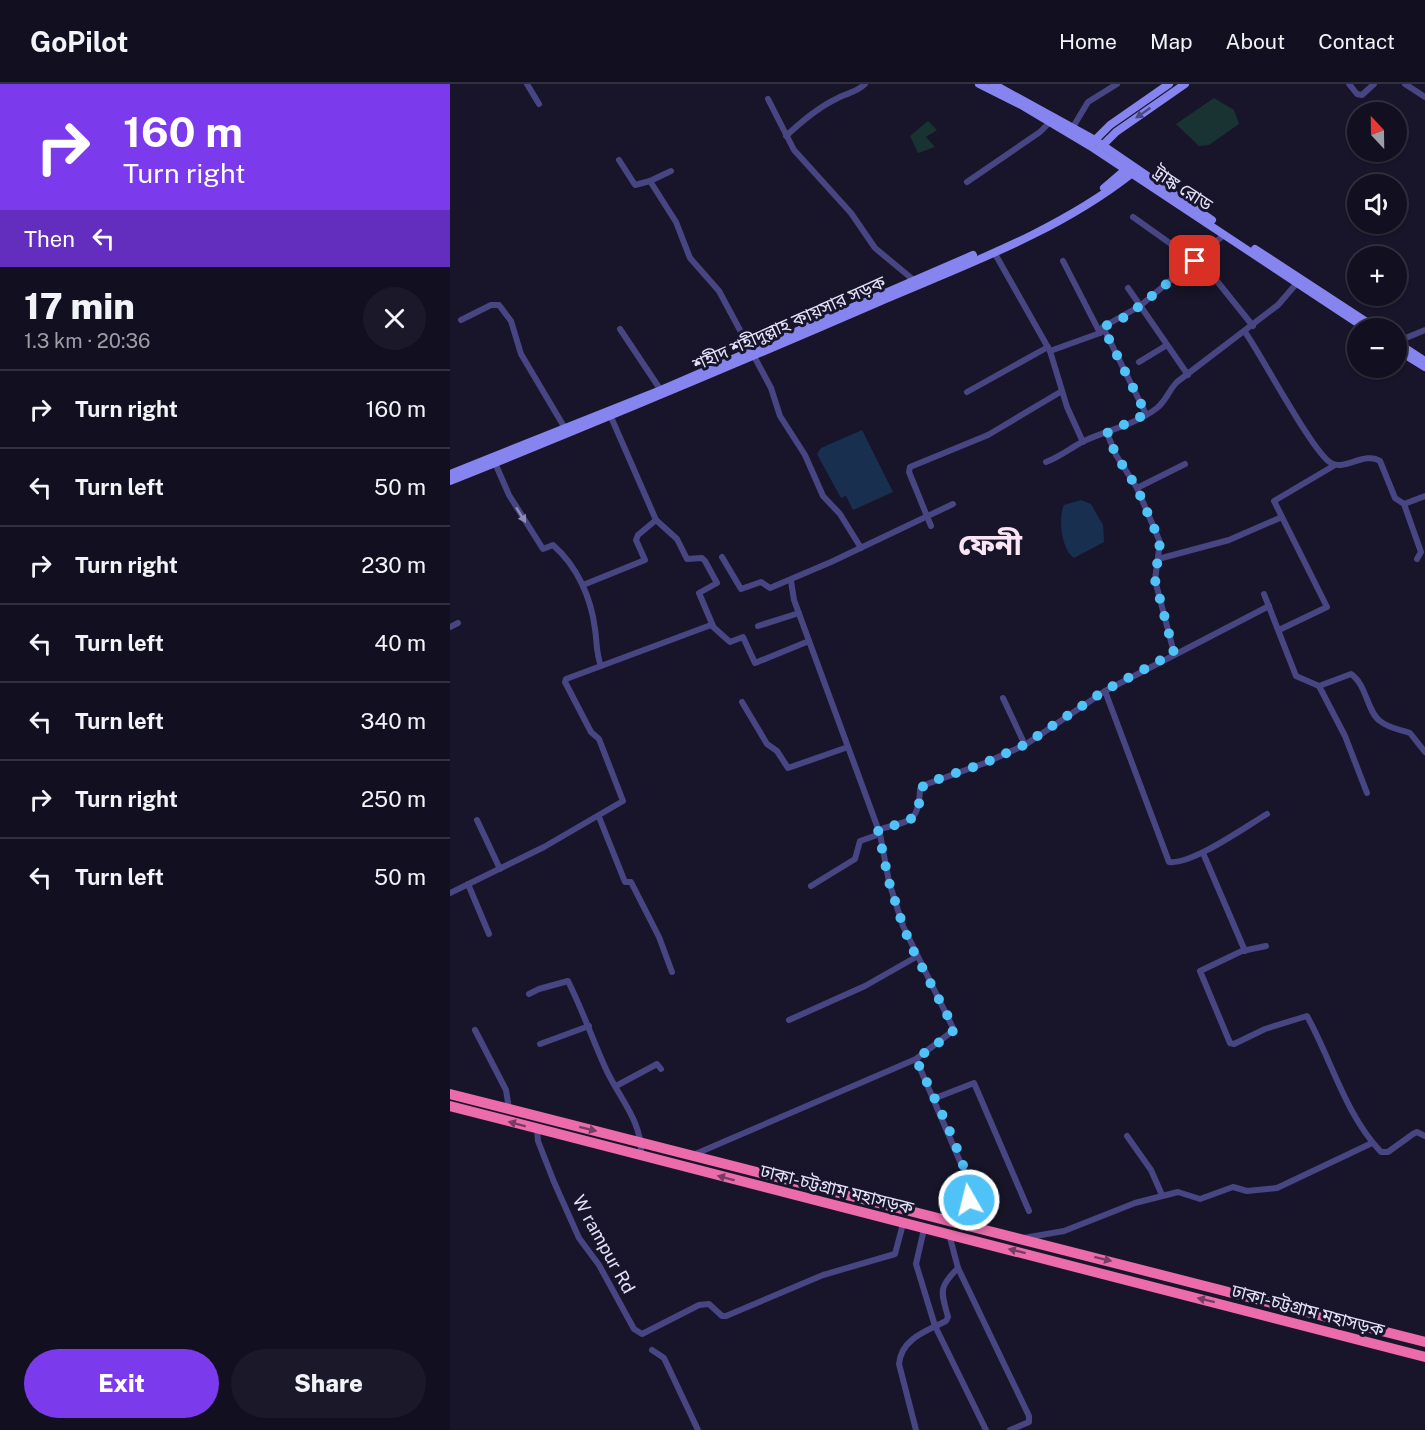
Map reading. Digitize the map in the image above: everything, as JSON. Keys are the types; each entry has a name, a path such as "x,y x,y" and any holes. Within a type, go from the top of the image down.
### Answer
{"highway":[{"name":"ঢাকা-চট্টগ্রাম মহাসড়ক","path":"450,1094 1425,1342"},
{"name":"ঢাকা-চট্টগ্রাম মহাসড়ক","path":"450,1106 1425,1357"}],"main road":[{"name":"ট্রাঙ্ক রোড","path":"979,84 1096,145 1128,172 1350,318"},
{"name":"ট্রাঙ্ক রোড","path":"993,84 1073,128 1361,318"},
{"path":"1096,145 1110,125 1169,84"},
{"path":"1096,145 1185,84"},
{"name":"শহীদ শহীদুল্লাহ কায়সার সড়ক","path":"916,282 994,252 1060,221 1107,193 1128,172"},
{"name":"শহীদ শহীদুল্লাহ কায়সার সড়ক","path":"450,474 662,392 916,282 1051,220 1128,172"},
{"path":"1407,349 1425,361"},
{"path":"1407,356 1425,367"},
{"name":"শহীদ শহীদুল্লাহ কায়সার সড়ক","path":"450,481 566,430 611,417 662,392"}],"street":[{"path":"527,84 539,104"},
{"path":"786,136 834,99 858,90 865,84"},
{"path":"1073,128 1088,102 1117,84"},
{"path":"1349,84 1357,94 1362,95 1374,84"},
{"path":"1405,84 1425,97"},
{"path":"768,99 794,150 851,213 875,248 916,282"},
{"path":"968,182 1040,132 1050,122"},
{"path":"619,160 635,184 650,181 671,171"},
{"path":"650,181 676,222 690,258 719,291 771,388 780,416 805,455 823,496 840,514 861,548"},
{"path":"1133,217 1195,261 1200,260 1253,326"},
{"path":"967,392 1049,349 1101,330 1140,306 1224,235"},
{"path":"994,252 1049,349 1062,392 1083,442"},
{"path":"1063,261 1146,414"},
{"path":"1047,462 1065,455 1083,442 1146,414 1164,402 1169,390 1253,326 1278,305 1297,283"},
{"path":"1128,288 1188,375"},
{"path":"461,320 491,305 499,305 510,321 521,354 566,430"},
{"path":"620,329 662,392"},
{"path":"1407,337 1425,330"},
{"path":"1245,332 1306,431 1328,462 1335,465"},
{"path":"1139,362 1167,345"},
{"path":"931,526 909,472 910,467 988,435 1062,392"},
{"path":"611,417 656,520 676,539 687,559 702,558 705,561 717,583 699,593 713,626 728,641 743,637 755,663 810,641"},
{"path":"1107,433 1116,455 1137,488 1160,542 1155,580 1174,653"},
{"path":"1280,630 1327,607 1274,501 1335,465 1377,459 1395,498 1404,504 1421,552 1417,559"},
{"path":"495,463 509,495 543,549 553,545 583,585 592,612 601,666"},
{"path":"1137,488 1185,464"},
{"path":"1404,504 1425,496"},
{"path":"722,557 741,589 761,582 770,588 953,504"},
{"path":"1158,560 1229,540 1282,517"},
{"path":"583,585 645,560 636,540 638,535 656,520"},
{"path":"692,1155 916,1059 954,1030 916,957 889,882 879,832 799,613 791,580"},
{"path":"1264,594 1280,630 1296,676 1319,686 1345,736 1367,793"},
{"path":"811,886 845,868 858,856 860,842 914,818 920,811 920,789 927,783 985,763 1024,745 1104,691 1269,606"},
{"path":"758,626 799,613"},
{"path":"450,627 458,623"},
{"path":"450,893 500,869 621,803 622,798 599,739 591,732 565,681 713,626"},
{"path":"1319,686 1351,674 1358,679 1379,721 1393,729 1410,733 1425,752"},
{"path":"1104,691 1167,860 1178,862 1203,853 1267,814"},
{"path":"1003,698 1024,745"},
{"path":"742,702 767,744 777,751 788,768 848,747"},
{"path":"598,817 625,882 631,882 659,937 672,972"},
{"path":"477,820 500,869"},
{"path":"1203,853 1245,951"},
{"path":"468,884 489,934"},
{"path":"1266,946 1245,951 1200,971 1230,1043 1234,1044 1265,1029 1307,1016 1329,1066 1372,1143 1385,1153 1417,1132 1425,1136"},
{"path":"789,1020 865,986 916,957"},
{"path":"529,994 538,989 568,981 589,1026 605,1069 636,1122 642,1143 641,1155"},
{"path":"540,1044 589,1026"},
{"path":"475,1030 506,1089 509,1109"},
{"path":"916,1059 962,1164 970,1192 962,1208 945,1220"},
{"path":"615,1086 657,1065 661,1070"},
{"path":"933,1099 974,1083 1029,1211"},
{"name":"W rampur Rd","path":"537,1130 538,1141 579,1238 599,1265 634,1329 642,1334 706,1303 722,1316 726,1316 823,1275 895,1254 903,1224"},
{"path":"1127,1136 1151,1170 1162,1195"},
{"path":"1023,1238 1064,1230 1162,1195 1182,1191 1200,1199 1233,1187 1247,1191 1278,1188 1372,1143"},
{"path":"924,1229 916,1264 935,1326 986,1430"},
{"path":"949,1234 958,1268 1029,1416 1029,1422 1010,1430"},
{"path":"916,1430 899,1364 900,1355 903,1347 915,1337 948,1317 941,1290 943,1284 958,1268"},
{"path":"652,1350 664,1358 698,1430"}],"green space":[{"path":"1214,98 1234,110 1239,124 1209,145 1199,146 1176,124"},
{"path":"928,121 937,130 926,137 935,147 918,153 910,136"}],"water":[{"path":"862,430 893,492 853,510 846,496 841,498 817,454 821,448"},
{"path":"1081,500 1091,504 1103,525 1104,542 1074,558 1066,548 1061,518 1064,505"}],"district":[{"name":"ফেনী","path":"990,544"}],"route":[{"path":"969,1200 969,1183 962,1164 916,1059 952,1033 954,1028 903,926 889,882 878,830 914,818 920,811 920,789 927,783 985,763 1024,745 1104,691 1174,653 1155,580 1160,542 1137,488 1116,455 1107,433 1146,414 1103,327 1127,316 1195,261"}]}
